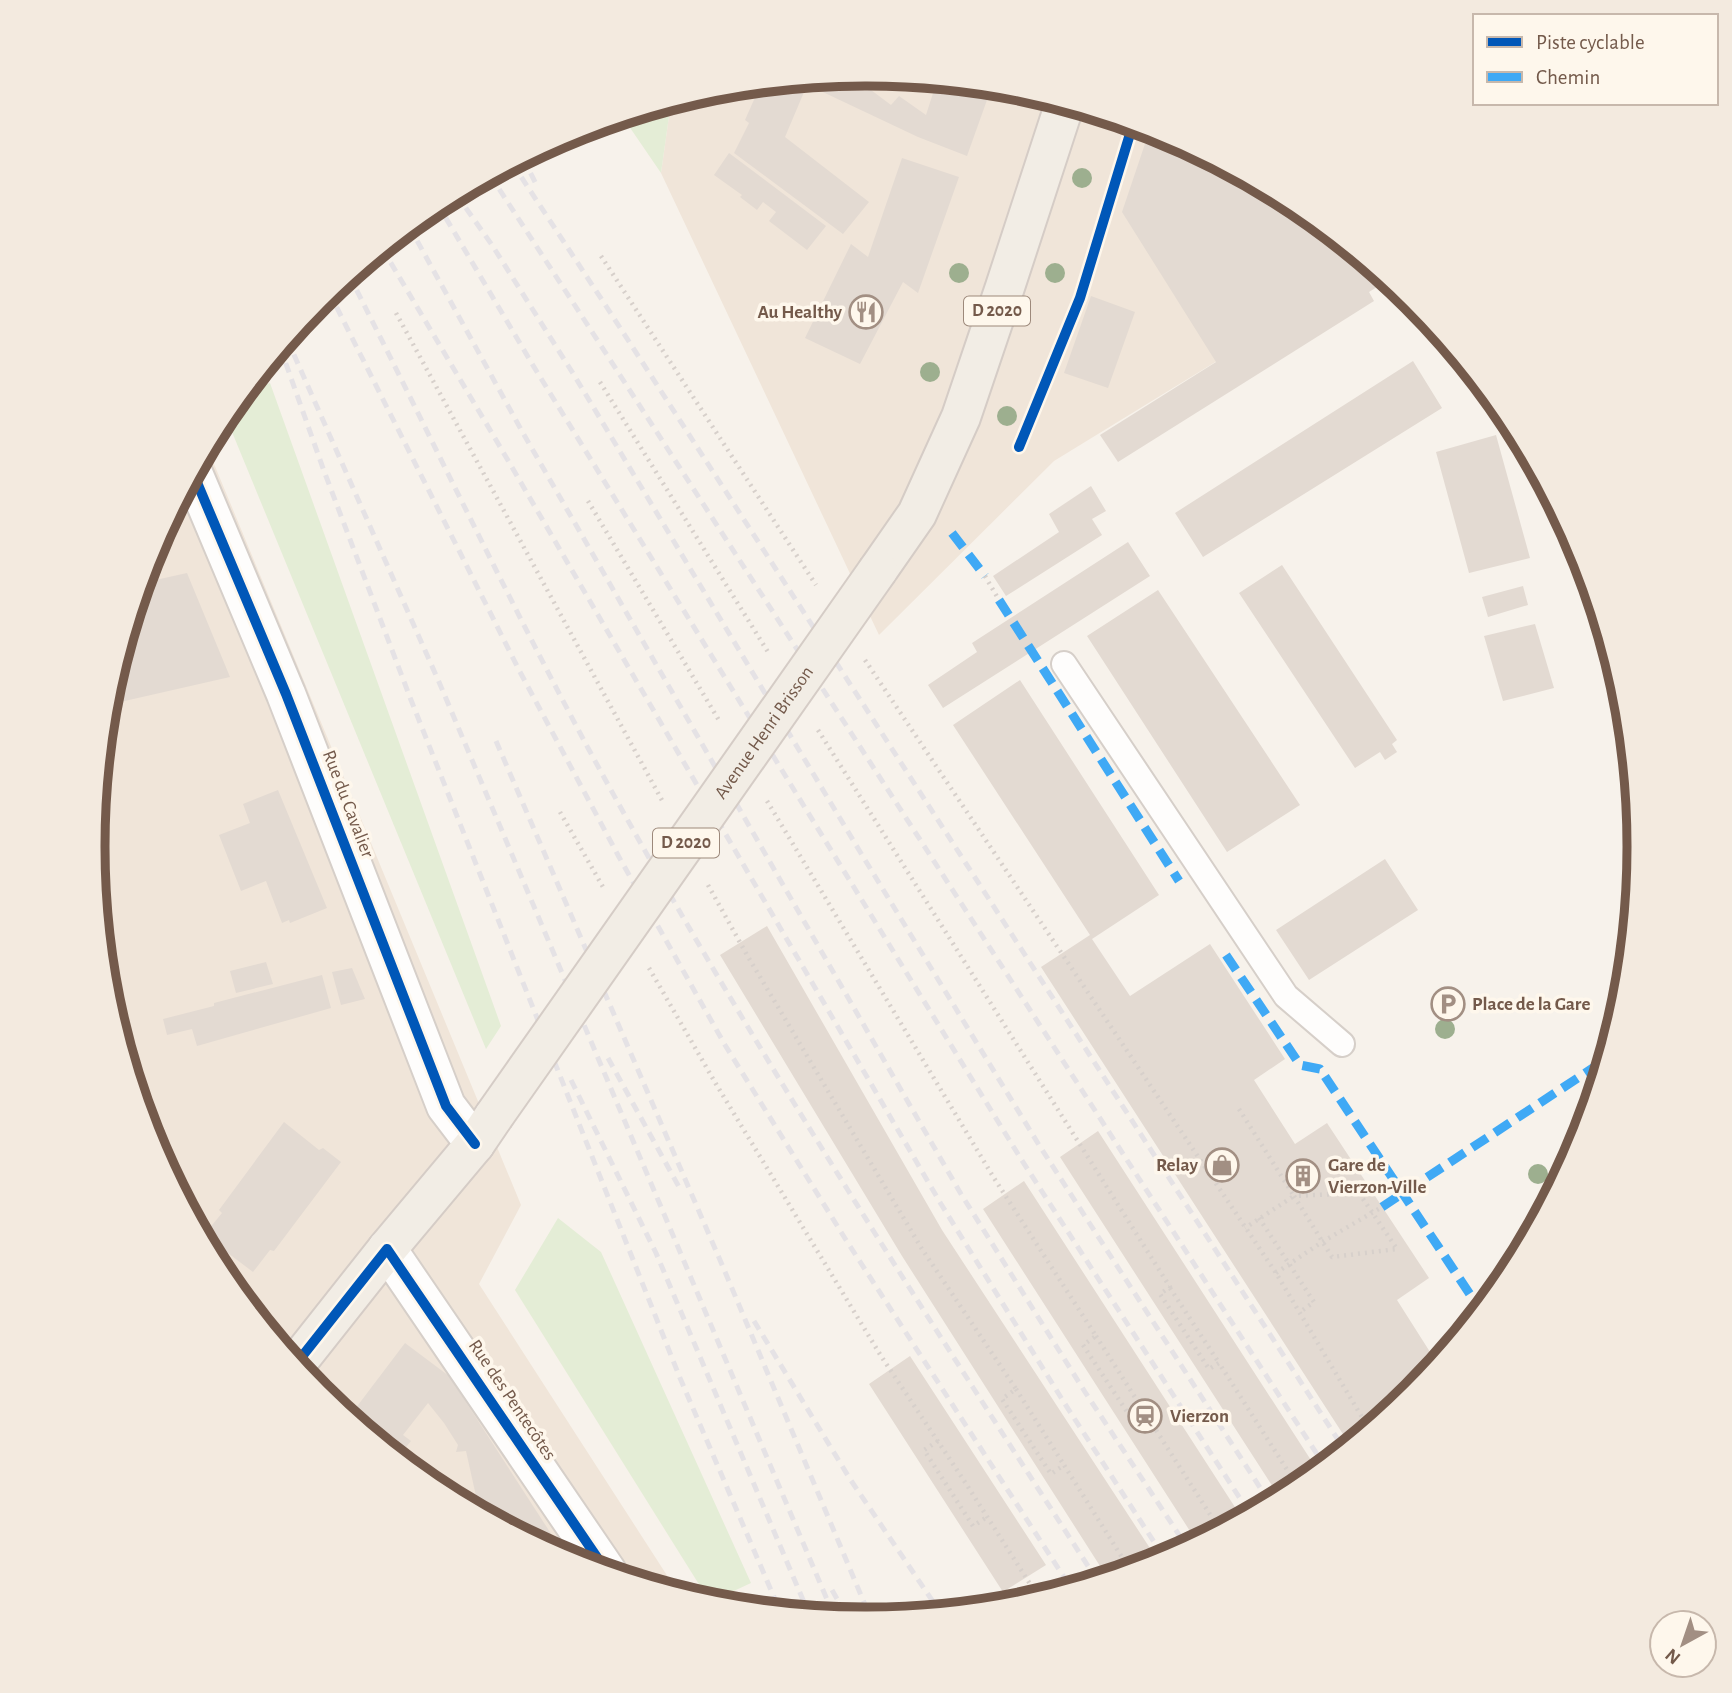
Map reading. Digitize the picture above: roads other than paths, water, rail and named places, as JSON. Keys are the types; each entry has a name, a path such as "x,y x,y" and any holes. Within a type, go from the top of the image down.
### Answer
{"main road":[{"name":"Avenue Henri Brisson","path":"302,1356 485,1130 917,514 961,417 1062,112"}],"street":[{"name":"Rue du Cavalier","path":"198,484 286,694 446,1106 485,1130"},
{"name":"Rue des Pentecôtes","path":"387,1249 597,1558"}],"lane":[{"path":"1064,664 1286,996 1342,1044"}],"railway":[{"path":"527,166 537,186"},
{"path":"517,171 1339,1442"},
{"path":"495,183 1319,1457"},
{"path":"462,203 574,375 1039,1145 1264,1494"},
{"path":"443,214 534,367 1021,1159 1245,1506"},
{"path":"414,235 523,433 961,1194 1085,1392 1181,1538"},
{"path":"387,256 941,1204 1158,1548"},
{"path":"354,285 527,631 647,855 835,1169 1092,1572"},
{"path":"334,303 519,670 619,857 725,1045 846,1240 1066,1580"},
{"path":"291,348 439,682 830,1606"},
{"path":"284,357 411,700 680,1378 776,1602"},
{"path":"496,741 723,1267 866,1607"},
{"path":"608,1058 679,1187"},
{"path":"571,1080 656,1253 805,1605"},
{"path":"754,1321 850,1479 935,1604"},
{"path":"832,1590 841,1607"}],"place":[{"name":"Au Healthy","path":"866,312"},
{"name":"Place de la Gare","path":"1448,1004"},
{"name":"Relay","path":"1222,1165"},
{"name":"Gare de Vierzon-Ville","path":"1303,1176"},
{"name":"Vierzon","path":"1145,1416"}]}
